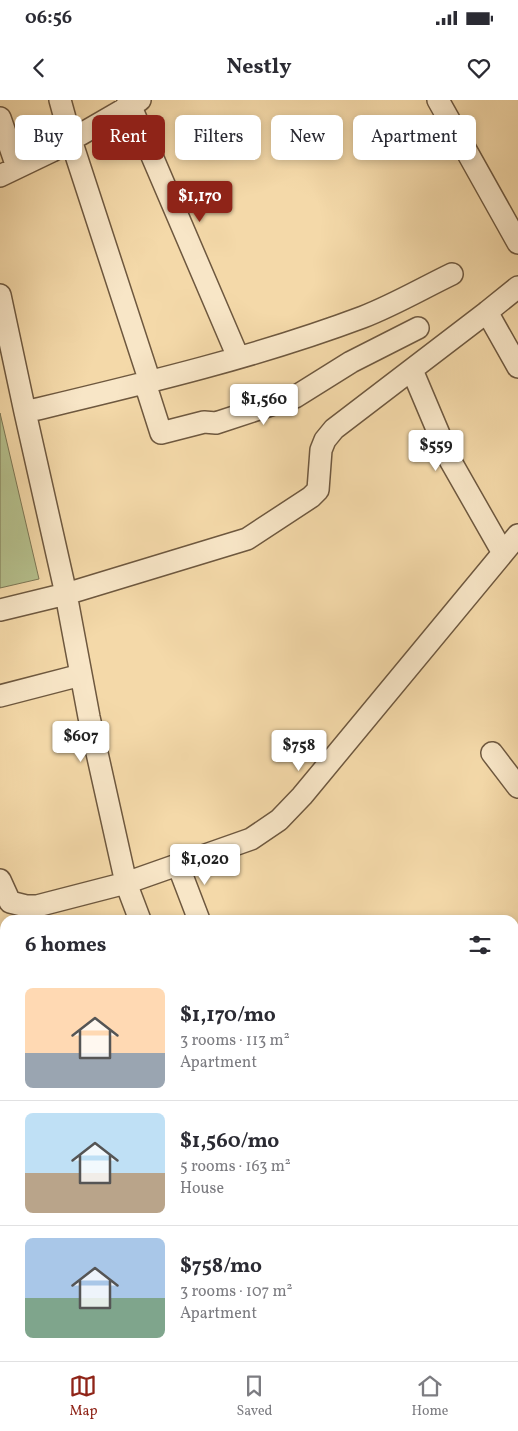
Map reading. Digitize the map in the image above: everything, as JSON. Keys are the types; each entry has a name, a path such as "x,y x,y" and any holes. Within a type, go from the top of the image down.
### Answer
{"street":[{"path":"60,100 64,115"},
{"path":"438,100 518,243"},
{"path":"82,133 133,102 238,357"},
{"path":"0,118 9,171 31,160"},
{"path":"77,160 148,383 161,433 204,422 216,423 295,397 351,362 418,328"},
{"path":"24,412 148,383 238,357 364,316 452,274"},
{"path":"0,610 66,594 247,539 311,497 318,490 322,450 325,440 334,429 518,287"},
{"path":"0,295 24,412 66,594 89,717 126,883 138,915"},
{"path":"487,312 518,367"},
{"path":"412,370 450,460 503,553"},
{"path":"0,880 10,902 26,906 38,906 126,883 251,839 279,820 302,796 518,535"},
{"path":"0,696 81,675"},
{"path":"492,753 518,788"},
{"path":"178,865 197,915"}],"green space":[{"path":"0,413 39,579 0,588"}]}
